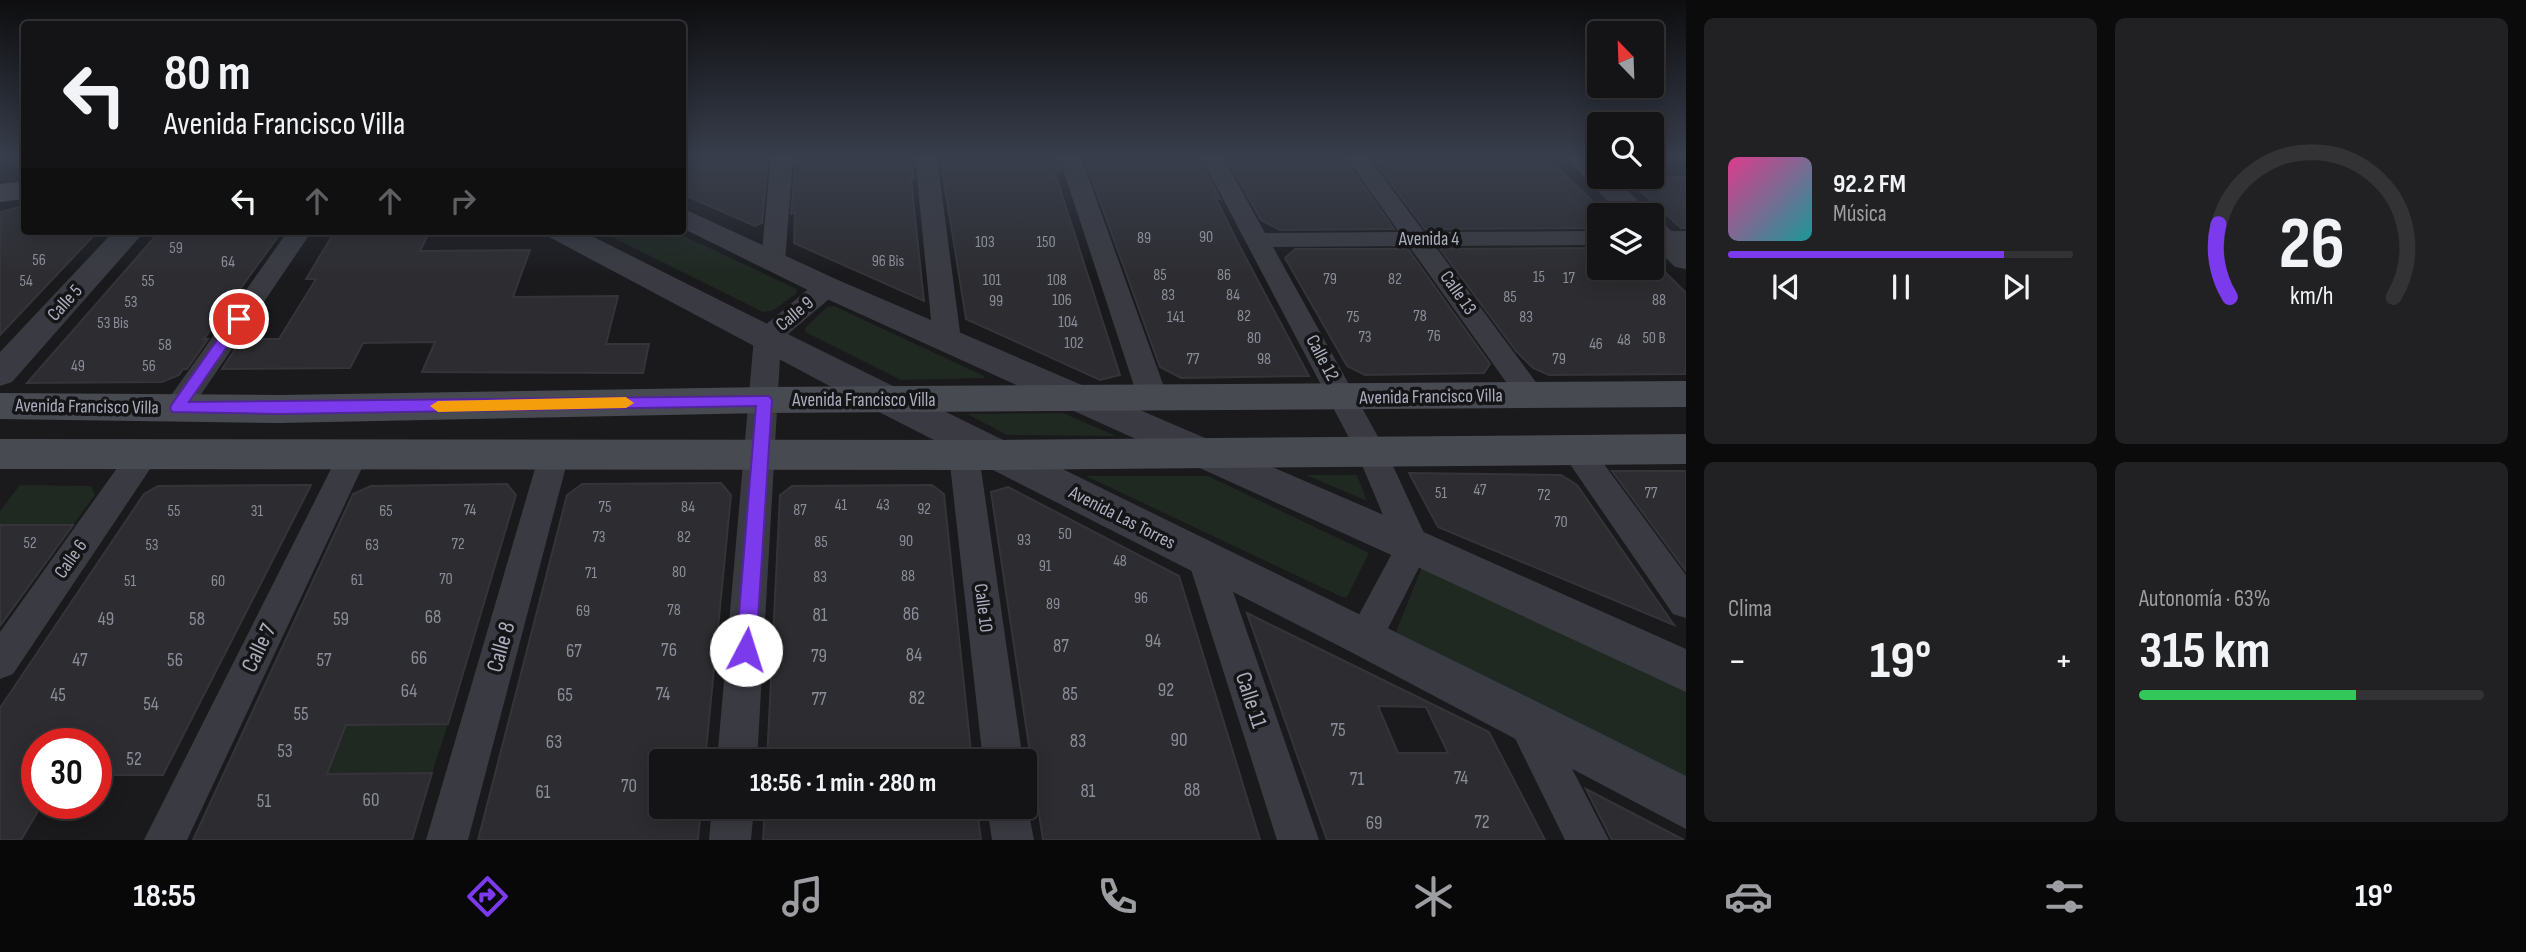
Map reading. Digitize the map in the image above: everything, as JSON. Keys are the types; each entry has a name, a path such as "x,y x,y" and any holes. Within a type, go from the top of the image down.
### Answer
{"main road":[{"name":"Avenida Francisco Villa","path":"0,405 280,409 764,400 1686,394"},
{"path":"258,454 280,409"},
{"path":"0,454 979,455 1686,449"}],"street":[{"path":"773,261 779,196"},
{"path":"930,196 947,340"},
{"path":"1084,196 1153,398"},
{"name":"Calle 12","path":"1234,196 1372,453 1413,546"},
{"name":"Calle 13","path":"1387,196 1531,396"},
{"path":"686,219 827,287 1413,546 1686,671"},
{"name":"Calle 5","path":"0,374 126,235"},
{"path":"177,408 297,235"},
{"name":"Avenida Las Torres","path":"567,235 768,337 884,399 979,455 1365,637 1686,803"},
{"path":"1664,237 1686,260"},
{"name":"Avenida 4","path":"1258,240 1587,239"},
{"name":"Calle 9","path":"738,749 768,337 827,287"},
{"path":"1576,449 1686,603"},
{"name":"Calle 8","path":"447,840 554,454"},
{"name":"Calle 6","path":"0,662 143,455"},
{"name":"Calle 10","path":"979,455 1002,749"},
{"name":"Calle 7","path":"165,840 353,456"},
{"path":"1365,637 1413,546"},
{"name":"Calle 11","path":"1205,560 1298,840"},
{"path":"1527,722 1588,840"},
{"path":"730,840 732,819"},
{"path":"1010,819 1013,840"}],"shaded area":[{"path":"608,235 682,235 797,289 796,294 772,311 763,312"},
{"path":"834,306 985,378 901,380 805,332 805,328 827,307"},
{"path":"1063,413 1116,436 1007,435 967,414"},
{"path":"1306,475 1357,475 1367,501"},
{"path":"1086,476 1208,476 1369,553 1347,597 1342,597"},
{"path":"20,485 91,486 95,495 73,525 0,525 0,511"},
{"path":"1422,567 1686,691 1686,777 1396,632"},
{"path":"448,724 432,773 327,774 346,725"}],"building":[{"path":"687,196 764,196 762,223 755,226"},
{"path":"793,196 913,196 924,301 794,243 795,212 791,214"},
{"path":"946,196 1062,196 1120,375 1100,380 966,319"},
{"path":"1098,196 1219,196 1220,199 1215,197 1239,245 1309,376 1181,378 1160,367"},
{"path":"1248,196 1371,196 1394,229 1280,230 1261,220"},
{"path":"1400,196 1587,196 1594,203 1587,203 1587,228 1425,229"},
{"path":"1646,196 1686,196 1686,228 1681,228 1664,213 1664,203 1654,203"},
{"path":"21,207 21,235 94,235 0,335 0,212"},
{"path":"156,235 279,235 204,339 208,339 187,369 183,369 179,375 162,382 27,383"},
{"path":"333,235 428,235 420,251 530,250 513,297 618,296 606,344 649,344 643,373 422,372 435,342 363,343 350,368 222,369 242,339 279,339 316,279 306,279"},
{"path":"1587,248 1587,280 1664,280 1664,271 1686,293 1686,374 1549,375 1533,368 1516,351 1440,249"},
{"path":"1295,249 1408,249 1490,364 1484,373 1365,375 1347,366 1285,258"},
{"path":"1612,471 1686,471 1686,571"},
{"path":"1409,473 1561,475 1577,485 1674,625 1438,527"},
{"path":"721,483 731,495 706,749 649,749 649,819 700,819 698,840 478,840 567,495 582,484"},
{"path":"507,484 516,495 448,724 346,725 327,774 432,773 412,840 193,840 353,494 371,486"},
{"path":"311,485 163,775 112,775 112,728 21,728 21,819 33,819 21,840 0,840 0,708 144,494 158,486"},
{"path":"932,485 944,494 971,749 768,749 780,495 792,486"},
{"path":"1008,487 1179,576 1260,840 1043,840 1037,800 1037,749 1029,749 991,492"},
{"path":"0,525 73,525 0,626"},
{"path":"1247,613 1489,732 1545,840 1327,840","holes":["1378,706 1426,707 1448,753 1398,753"]},
{"path":"1586,789 1684,840 1612,840"},
{"path":"764,819 978,819 981,840 763,840"}],"slow traffic":[{"path":"438,406 626,403"}],"route":[{"path":"239,319 177,408 280,409 764,400 746,650"}]}
